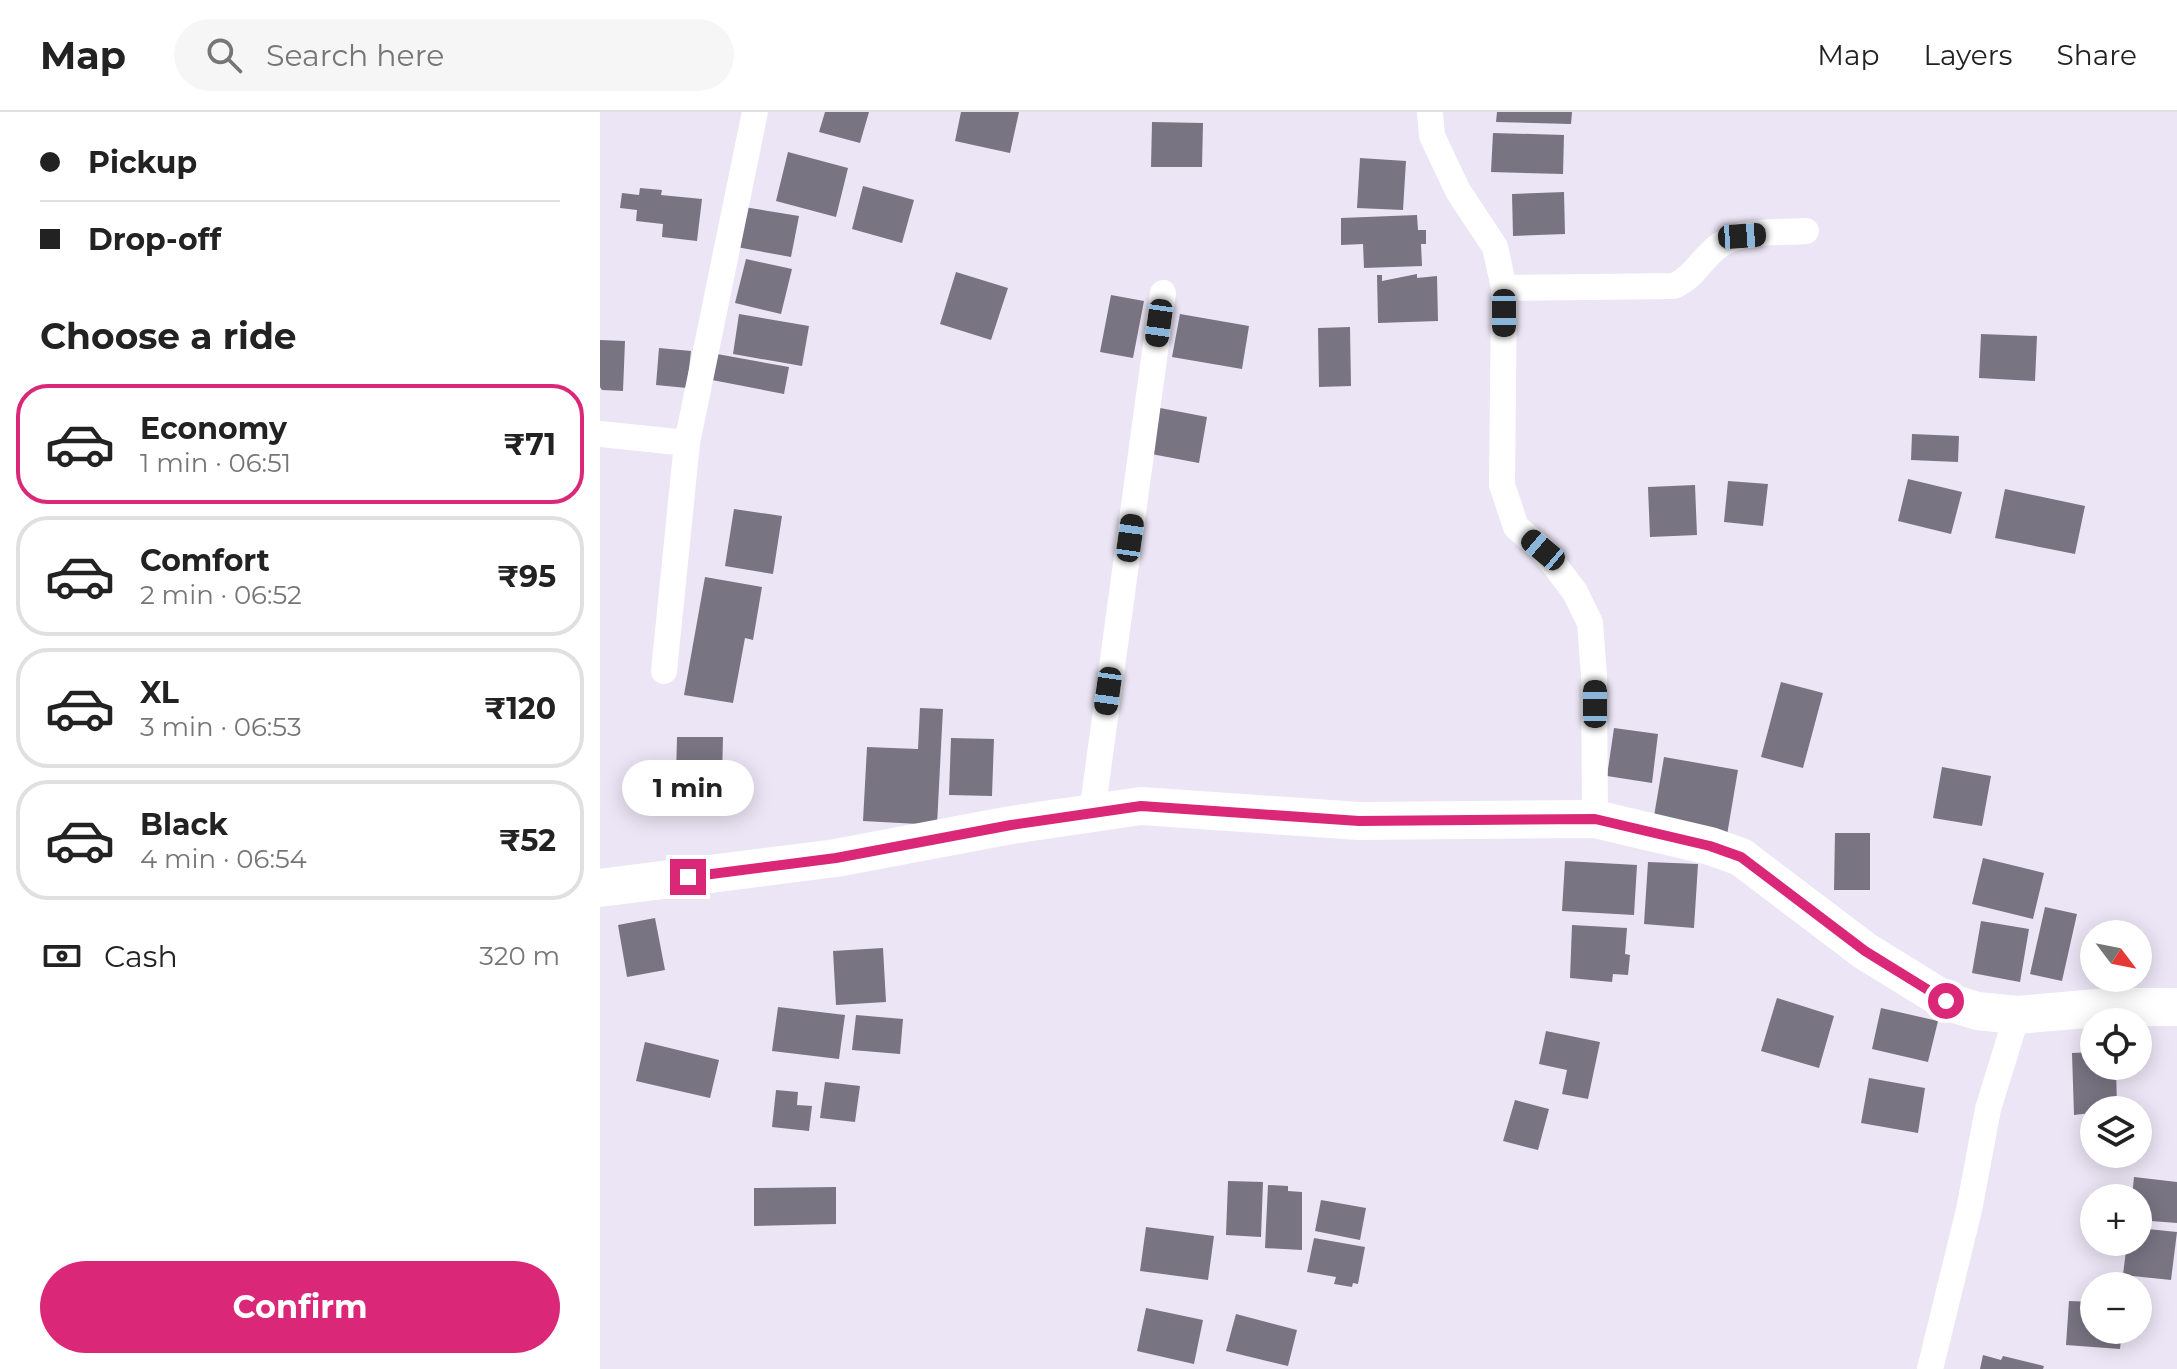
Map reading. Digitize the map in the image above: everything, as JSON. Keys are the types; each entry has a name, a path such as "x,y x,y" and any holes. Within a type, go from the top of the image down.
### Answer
{"main road":[{"path":"600,888 836,858 1141,806 1359,821 1595,819 1710,846 1741,857 1865,951 1946,1001 1977,1011 2017,1015 2109,1007 2177,1007"}],"street":[{"path":"664,671 687,443 755,112"},
{"path":"1430,112 1432,136 1458,191 1495,247 1504,288 1502,485 1516,527 1543,550 1575,592 1590,623 1594,676 1595,819"},
{"path":"1504,288 1674,286 1690,279 1719,245 1742,236 1806,231"},
{"path":"1092,813 1163,293"},
{"path":"600,434 687,443"},
{"path":"1930,1369 1969,1210 1988,1109 2017,1015"}],"building":[{"path":"825,112 869,112 860,143 819,132"},
{"path":"961,112 1019,112 1010,153 955,141"},
{"path":"1497,112 1572,112 1571,124 1496,122"},
{"path":"1152,122 1203,123 1202,167 1151,167"},
{"path":"1493,133 1564,135 1563,174 1491,172"},
{"path":"788,152 848,168 836,217 776,201"},
{"path":"1360,158 1406,161 1403,210 1357,208"},
{"path":"863,186 914,200 902,243 852,229"},
{"path":"640,188 662,190 661,195 702,199 697,241 662,237 663,224 636,221 637,210 620,208 622,193 639,195"},
{"path":"1564,192 1565,234 1513,236 1512,194"},
{"path":"738,206 799,216 791,257 731,246"},
{"path":"1417,215 1418,230 1426,230 1426,244 1421,244 1422,266 1364,268 1363,244 1341,245 1341,218"},
{"path":"746,259 792,269 781,314 735,303"},
{"path":"956,272 1008,288 991,340 940,324"},
{"path":"1417,274 1417,278 1437,276 1438,321 1378,323 1377,275 1382,275 1382,281"},
{"path":"1111,295 1144,301 1133,358 1100,352"},
{"path":"739,314 809,326 802,366 733,354"},
{"path":"1180,314 1249,326 1242,369 1172,357"},
{"path":"1350,327 1351,386 1319,387 1318,328"},
{"path":"1981,334 2037,336 2035,381 1979,378"},
{"path":"600,340 625,341 623,391 602,390 600,387"},
{"path":"659,348 691,351 687,388 656,385"},
{"path":"717,354 789,367 784,394 712,380"},
{"path":"1155,407 1207,417 1199,463 1146,453"},
{"path":"1912,434 1959,436 1958,462 1911,460"},
{"path":"1908,479 1962,492 1951,534 1898,521"},
{"path":"1728,481 1768,484 1763,526 1724,522"},
{"path":"1695,485 1697,535 1650,537 1648,487"},
{"path":"2005,489 2085,506 2075,554 1995,538"},
{"path":"734,509 782,516 773,574 725,566"},
{"path":"705,577 762,587 753,640 745,638 733,703 684,695"},
{"path":"1781,682 1823,693 1803,768 1761,757"},
{"path":"920,708 943,709 937,825 863,821 867,747 918,749"},
{"path":"1614,728 1658,734 1652,783 1607,776"},
{"path":"677,737 723,737 722,779 676,778"},
{"path":"951,738 994,739 992,796 949,795"},
{"path":"1664,757 1738,770 1727,835 1653,822"},
{"path":"1942,767 1991,776 1982,826 1933,818"},
{"path":"1835,833 1870,833 1870,890 1834,890"},
{"path":"1983,858 2044,873 2033,919 1972,904"},
{"path":"1565,861 1637,865 1634,915 1562,911"},
{"path":"1648,862 1698,864 1694,928 1644,924"},
{"path":"2045,907 2077,914 2062,981 2030,974"},
{"path":"655,918 665,970 627,977 618,925"},
{"path":"1981,921 2029,929 2020,982 1972,973"},
{"path":"1572,925 1627,928 1625,954 1630,955 1628,975 1613,974 1612,982 1570,978"},
{"path":"883,948 886,1002 836,1005 833,951"},
{"path":"1777,998 1834,1016 1819,1068 1761,1051"},
{"path":"778,1007 845,1015 839,1059 772,1051"},
{"path":"1881,1008 1938,1021 1928,1062 1872,1049"},
{"path":"856,1015 903,1019 900,1054 852,1050"},
{"path":"1546,1031 1600,1042 1588,1099 1562,1094 1567,1070 1539,1064"},
{"path":"645,1042 719,1060 710,1098 636,1081"},
{"path":"2072,1053 2080,1053 2080,1080 2116,1080 2117,1096 2080,1096 2080,1114 2074,1115"},
{"path":"1869,1078 1925,1088 1918,1133 1861,1123"},
{"path":"825,1082 860,1086 855,1122 820,1118"},
{"path":"776,1090 798,1092 797,1105 812,1106 809,1131 772,1127"},
{"path":"1515,1100 1549,1109 1538,1150 1503,1141"},
{"path":"2134,1177 2177,1182 2177,1223 2152,1221 2152,1184 2133,1184"},
{"path":"1228,1181 1263,1182 1261,1237 1226,1235"},
{"path":"1268,1185 1288,1186 1288,1191 1302,1192 1302,1250 1265,1248"},
{"path":"836,1187 836,1224 754,1226 754,1188"},
{"path":"1321,1200 1366,1208 1360,1240 1315,1231"},
{"path":"1146,1227 1214,1236 1208,1280 1140,1271"},
{"path":"2152,1229 2177,1232 2171,1280 2152,1278 2152,1272 2123,1272 2125,1256 2152,1256"},
{"path":"1314,1238 1365,1247 1358,1284 1353,1283 1352,1287 1334,1284 1336,1277 1307,1272"},
{"path":"2069,1301 2080,1301 2080,1344 2121,1344 2120,1349 2066,1345"},
{"path":"1146,1308 1203,1320 1194,1364 1137,1351"},
{"path":"1236,1314 1297,1330 1288,1366 1226,1351"},
{"path":"1983,1355 2001,1360 2003,1356 2044,1366 2043,1369 1980,1369"}],"route":[{"path":"688,877 836,858 1011,825 1141,806 1359,821 1595,819 1710,846 1741,857 1865,951 1946,1001"}]}
